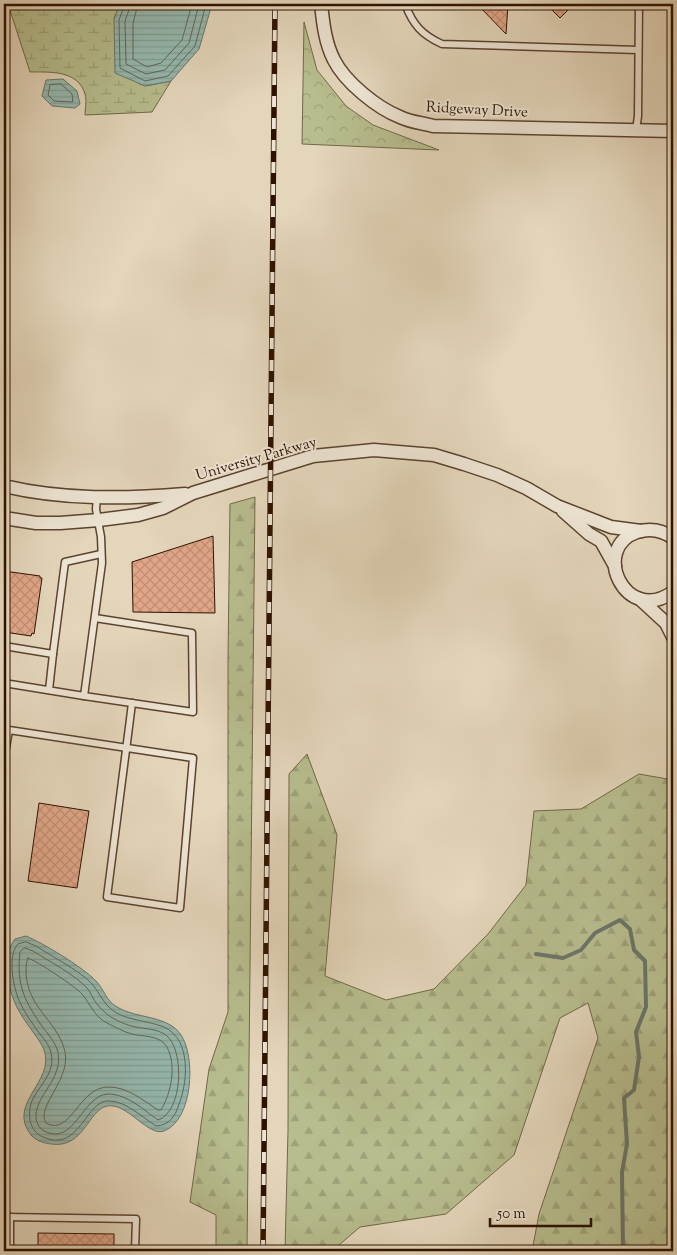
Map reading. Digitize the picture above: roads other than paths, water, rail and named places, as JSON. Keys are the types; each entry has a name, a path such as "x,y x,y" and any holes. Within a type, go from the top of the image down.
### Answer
{"street":[{"name":"Ridgeway Drive","path":"321,4 324,30 334,60 352,84 377,105 401,118 433,126 672,132"},
{"name":"University Parkway","path":"4,518 36,523 60,523 138,515 163,508 193,494 313,456 374,450 434,455 464,464 497,475 526,488 557,506 611,527 641,531 673,526"},
{"name":"University Parkway","path":"4,486 59,495 97,498 193,494"},
{"name":"University Parkway","path":"557,506 589,534 601,541 615,566 615,573 620,584 628,593 640,599"},
{"path":"655,530 666,533 673,538"},
{"path":"615,566 617,550 624,541 641,531"},
{"path":"640,599 650,601 662,598 673,592"},
{"path":"640,599 666,623 673,637"}],"lane":[{"path":"404,4 413,21 425,36 442,44 638,50"},
{"path":"636,132 638,116 639,4"},
{"path":"84,696 102,563 101,537 96,509 97,498"},
{"path":"49,690 65,562 101,554"},
{"path":"4,683 193,712 192,633 95,618"},
{"path":"4,646 53,654"},
{"path":"4,760 6,729 126,748 193,758 180,908 107,897 126,748 132,703"},
{"path":"10,1251 7,1217 136,1219 135,1251"}],"water":[{"path":"120,4 211,4 199,49 171,81 145,86 115,73 114,19"},
{"path":"63,79 77,91 80,104 75,108 52,106 42,96 46,80"},
{"path":"26,936 82,969 99,984 110,1002 117,1007 168,1024 181,1035 189,1058 189,1087 186,1102 174,1125 164,1131 158,1131 144,1125 122,1109 115,1106 107,1106 100,1109 71,1141 62,1144 51,1144 38,1140 31,1135 25,1123 24,1111 41,1078 45,1067 45,1055 40,1042 14,1001 9,982 8,962 8,954 12,943 15,939"}],"waterway":[{"path":"536,954 563,958 581,950 595,933 620,920 630,929 634,950 645,961 646,1007 636,1032 639,1057 634,1090 624,1098 627,1144 622,1172 623,1251"}],"railway":[{"path":"263,1251 275,4"}]}
